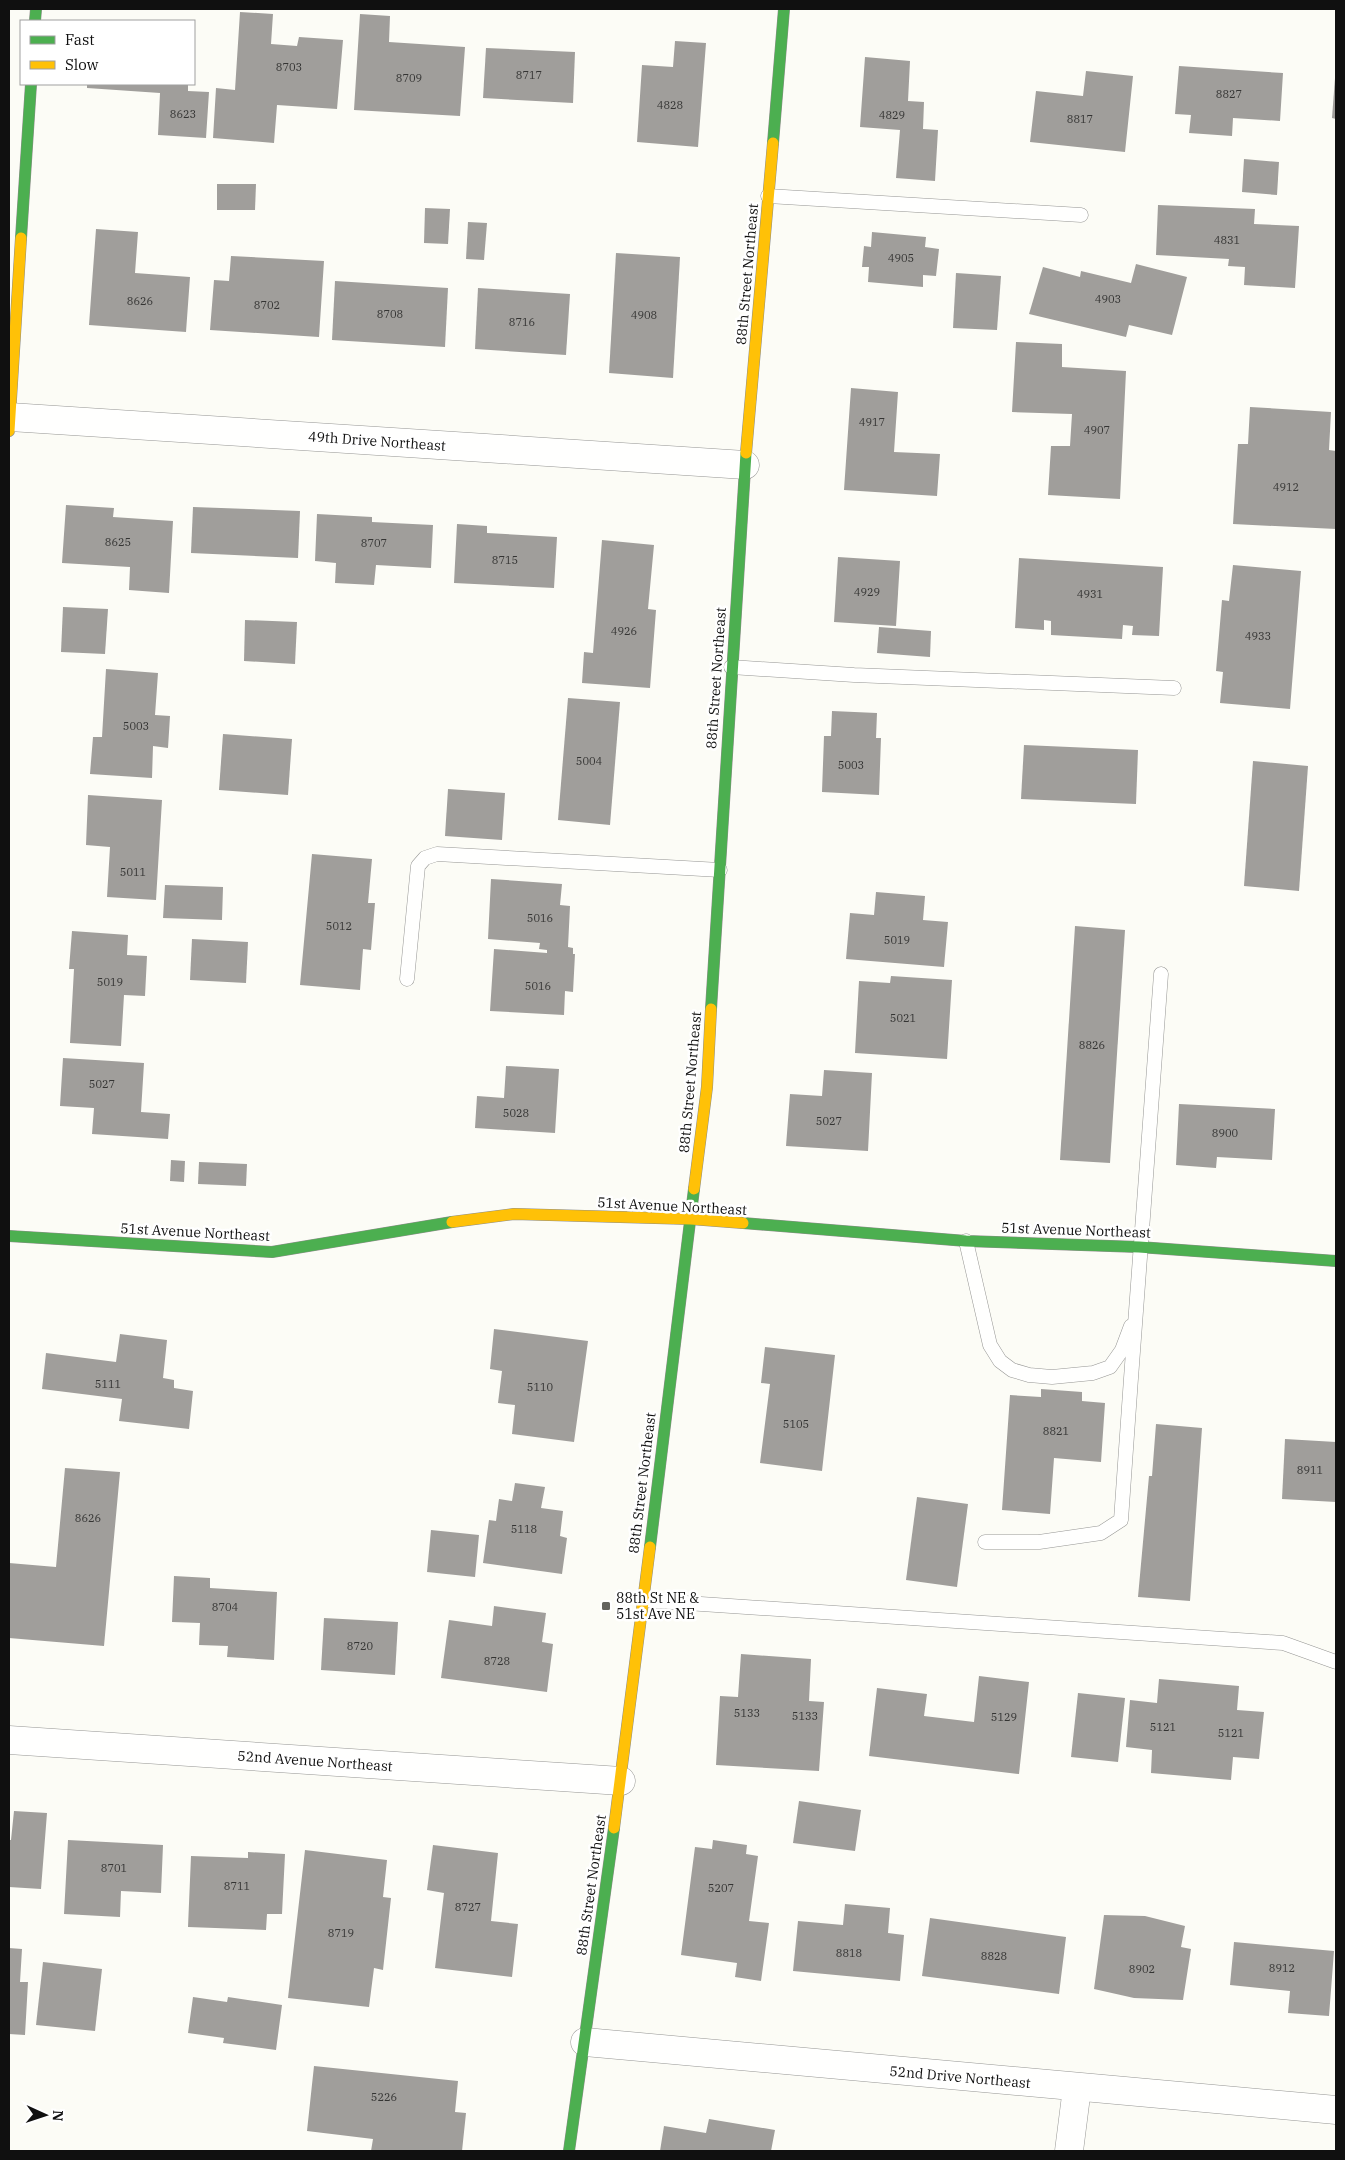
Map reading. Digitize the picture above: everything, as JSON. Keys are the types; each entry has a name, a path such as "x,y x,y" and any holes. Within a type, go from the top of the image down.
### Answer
{"main road":[{"name":"88th Street Northeast","path":"569,2151 620,1781 707,1087 731,667 745,466 784,9"},
{"path":"9,424 31,85"},
{"name":"51st Avenue Northeast","path":"9,1236 272,1252 414,1227 514,1214 691,1219 966,1241 1139,1247 1336,1261"}],"street":[{"name":"49th Drive Northeast","path":"9,424 745,466"},
{"name":"52nd Avenue Northeast","path":"9,1740 620,1781"},
{"name":"52nd Drive Northeast","path":"585,2042 1336,2110"},
{"path":"1069,2151 1078,2088"}],"lane":[{"path":"768,196 1081,215"},
{"path":"731,667 854,675 1174,688"},
{"path":"407,979 418,866 426,858 437,854 720,870"},
{"path":"985,1542 1039,1542 1101,1533 1121,1520 1137,1312 1139,1247 1161,974"},
{"path":"966,1241 990,1346 1000,1361 1012,1370 1029,1375 1052,1377 1093,1373 1110,1367 1122,1350 1137,1312"},
{"path":"642,1600 1283,1642 1336,1662"}],"building":[{"path":"240,12 273,14 271,44 297,46 299,37 343,40 337,109 277,105 274,143 213,138 216,88 235,90"},
{"path":"360,14 390,16 389,42 465,47 460,116 354,110"},
{"path":"675,41 706,43 698,147 637,142 642,65 673,67"},
{"path":"486,48 575,52 573,103 483,98"},
{"path":"865,57 910,61 908,101 924,102 923,129 938,130 935,181 896,178 900,130 860,127"},
{"path":"1179,66 1283,73 1280,121 1233,118 1232,136 1189,133 1191,115 1175,114"},
{"path":"1086,71 1133,76 1125,152 1030,142 1036,91 1083,96"},
{"path":"1336,78 1336,119 1332,118"},
{"path":"87,85 188,85 188,91 209,92 206,138 158,135 160,93 87,88"},
{"path":"1244,159 1279,162 1277,195 1242,192"},
{"path":"217,184 256,184 255,210 217,210"},
{"path":"1158,205 1255,209 1254,224 1299,226 1295,288 1244,285 1245,267 1228,266 1229,259 1156,255"},
{"path":"425,208 450,209 448,244 424,243"},
{"path":"468,222 487,223 484,260 466,259"},
{"path":"96,229 138,232 135,273 190,277 186,332 89,325"},
{"path":"872,232 926,237 925,247 939,249 936,276 923,275 923,287 868,282 869,267 862,267 864,246 871,247"},
{"path":"616,253 680,257 673,378 609,373"},
{"path":"231,256 324,261 319,337 210,330 214,280 229,281"},
{"path":"1136,264 1187,277 1172,335 1129,325 1126,337 1029,314 1043,267 1080,277 1081,271 1131,283"},
{"path":"956,273 1001,276 997,330 953,328"},
{"path":"335,281 448,288 445,347 332,340"},
{"path":"478,288 570,294 566,355 475,349"},
{"path":"1016,342 1062,344 1062,367 1126,371 1120,499 1048,495 1051,446 1070,446 1072,414 1012,412"},
{"path":"851,388 898,392 894,452 940,454 937,496 844,490"},
{"path":"1250,407 1331,412 1329,450 1336,451 1336,529 1233,524 1238,444 1248,444"},
{"path":"66,505 114,508 113,517 173,521 169,593 129,590 130,567 62,563"},
{"path":"193,507 300,511 298,558 191,553"},
{"path":"317,514 372,517 372,522 433,525 431,568 376,565 374,585 335,583 336,563 315,561"},
{"path":"457,524 487,526 487,533 557,537 554,588 454,583"},
{"path":"602,540 654,545 648,609 656,610 650,688 582,683 584,652 593,653"},
{"path":"838,557 900,561 896,626 834,622"},
{"path":"1019,558 1163,567 1159,636 1132,635 1133,626 1123,625 1122,639 1051,635 1051,621 1044,620 1044,630 1015,628"},
{"path":"1233,565 1301,571 1290,709 1220,703 1223,672 1216,671 1222,600 1229,601"},
{"path":"63,607 108,609 105,654 61,652"},
{"path":"245,620 297,622 295,664 244,661"},
{"path":"879,627 931,631 930,657 877,653"},
{"path":"106,669 158,673 155,715 170,716 168,748 153,746 152,778 90,774 93,737 102,737"},
{"path":"568,698 620,702 610,825 558,820"},
{"path":"832,711 877,713 876,738 881,738 879,795 822,792 824,736 831,736"},
{"path":"223,734 292,739 288,795 219,790"},
{"path":"1024,745 1138,750 1136,804 1021,799"},
{"path":"1253,761 1308,766 1299,891 1244,886"},
{"path":"448,789 505,793 502,840 445,836"},
{"path":"88,795 162,800 156,900 107,897 110,847 86,845"},
{"path":"312,854 372,859 368,903 375,903 371,950 363,949 360,990 300,985"},
{"path":"491,879 562,884 560,905 570,906 568,947 573,948 573,954 575,954 573,992 565,991 564,1015 490,1011 494,949 547,953 547,950 539,949 540,943 488,939"},
{"path":"165,885 223,887 222,920 163,918"},
{"path":"876,892 925,896 923,920 948,922 944,967 846,959 850,913 874,915"},
{"path":"1075,926 1125,930 1110,1163 1060,1160"},
{"path":"72,931 128,935 127,955 147,956 145,996 124,995 121,1046 70,1043 74,969 69,969"},
{"path":"192,939 248,942 246,983 190,980"},
{"path":"891,976 952,980 947,1059 855,1053 859,981 890,983"},
{"path":"63,1058 144,1063 141,1112 170,1114 168,1139 92,1134 94,1108 60,1106"},
{"path":"506,1066 559,1069 555,1133 475,1128 477,1096 504,1098"},
{"path":"824,1070 872,1073 868,1151 786,1146 790,1094 822,1096"},
{"path":"1179,1104 1275,1109 1272,1160 1217,1157 1216,1168 1176,1165"},
{"path":"171,1160 185,1161 184,1182 170,1181"},
{"path":"199,1162 247,1164 246,1186 198,1184"},
{"path":"494,1329 588,1341 574,1442 512,1434 515,1405 498,1403 502,1371 490,1369"},
{"path":"120,1334 167,1340 163,1378 174,1380 174,1388 193,1391 189,1429 119,1421 122,1399 42,1389 46,1353 116,1362"},
{"path":"765,1347 835,1355 822,1471 760,1463 770,1384 761,1383"},
{"path":"1041,1389 1082,1392 1082,1401 1105,1403 1101,1462 1054,1458 1050,1514 1002,1510 1010,1395 1041,1397"},
{"path":"1156,1424 1202,1428 1190,1601 1138,1597 1149,1476 1152,1476"},
{"path":"1285,1439 1336,1442 1336,1502 1282,1499"},
{"path":"65,1468 120,1472 104,1646 9,1638 9,1563 56,1567"},
{"path":"515,1483 545,1487 541,1508 563,1511 560,1536 567,1538 562,1574 483,1563 489,1520 496,1521 499,1499 512,1501"},
{"path":"917,1497 968,1504 957,1587 906,1580"},
{"path":"431,1530 479,1535 475,1577 427,1572"},
{"path":"174,1576 210,1578 210,1588 277,1592 274,1660 227,1657 228,1646 199,1645 200,1623 172,1622"},
{"path":"494,1606 546,1613 542,1642 553,1644 547,1692 441,1678 449,1620 492,1626"},
{"path":"324,1618 398,1622 395,1675 321,1670"},
{"path":"741,1654 811,1659 809,1701 824,1702 819,1771 716,1765 720,1696 738,1697"},
{"path":"979,1676 1029,1682 1019,1774 869,1756 877,1688 927,1694 924,1716 974,1722"},
{"path":"1159,1679 1239,1686 1237,1710 1264,1712 1259,1759 1233,1757 1231,1780 1151,1773 1152,1750 1126,1747 1130,1700 1157,1703"},
{"path":"1078,1693 1125,1698 1118,1762 1071,1757"},
{"path":"799,1801 861,1810 855,1851 793,1843"},
{"path":"14,1811 47,1813 41,1889 9,1887 9,1840 11,1840"},
{"path":"68,1840 163,1845 161,1893 121,1891 120,1917 64,1914"},
{"path":"713,1840 747,1845 746,1854 758,1856 749,1921 769,1923 761,1981 735,1977 737,1963 681,1955 695,1847 712,1849"},
{"path":"433,1845 498,1853 491,1921 518,1924 512,1977 435,1968 444,1893 427,1890"},
{"path":"305,1850 387,1860 383,1897 391,1898 383,1970 374,1968 369,2007 288,1998"},
{"path":"248,1852 285,1854 282,1914 267,1914 266,1930 188,1927 191,1856 248,1858"},
{"path":"845,1904 890,1908 888,1933 904,1935 900,1981 793,1971 798,1921 843,1925"},
{"path":"1104,1915 1145,1916 1185,1926 1181,1947 1191,1949 1183,2000 1134,1998 1094,1989"},
{"path":"930,1918 1066,1937 1059,1994 922,1976"},
{"path":"1234,1942 1334,1951 1329,2016 1288,2013 1290,1991 1230,1985"},
{"path":"9,1948 22,1949 20,1982 28,1982 25,2035 9,2034"},
{"path":"43,1962 102,1969 95,2031 36,2025"},
{"path":"193,1997 227,2002 228,1997 282,2005 276,2050 223,2043 224,2038 188,2033"},
{"path":"314,2066 458,2081 455,2112 466,2113 462,2151 371,2151 373,2139 307,2131"},
{"path":"709,2119 775,2130 771,2151 660,2151 664,2126 706,2133"}],"traffic: fast":[{"path":"35,20 36,9"},
{"path":"773,143 784,9"},
{"path":"21,238 31,85"},
{"path":"711,1009 746,453"},
{"path":"650,1547 694,1189"},
{"path":"9,1236 272,1252 452,1222"},
{"path":"743,1223 966,1241 1139,1247 1336,1261"},
{"path":"569,2151 614,1828"}],"traffic: slow":[{"path":"746,453 773,143"},
{"path":"9,431 21,238"},
{"path":"694,1189 707,1087 711,1009"},
{"path":"452,1222 514,1214 691,1219 743,1223"},
{"path":"614,1828 650,1547"}],"place":[{"name":"88th St NE & 51st Ave NE","path":"606,1606"}]}
